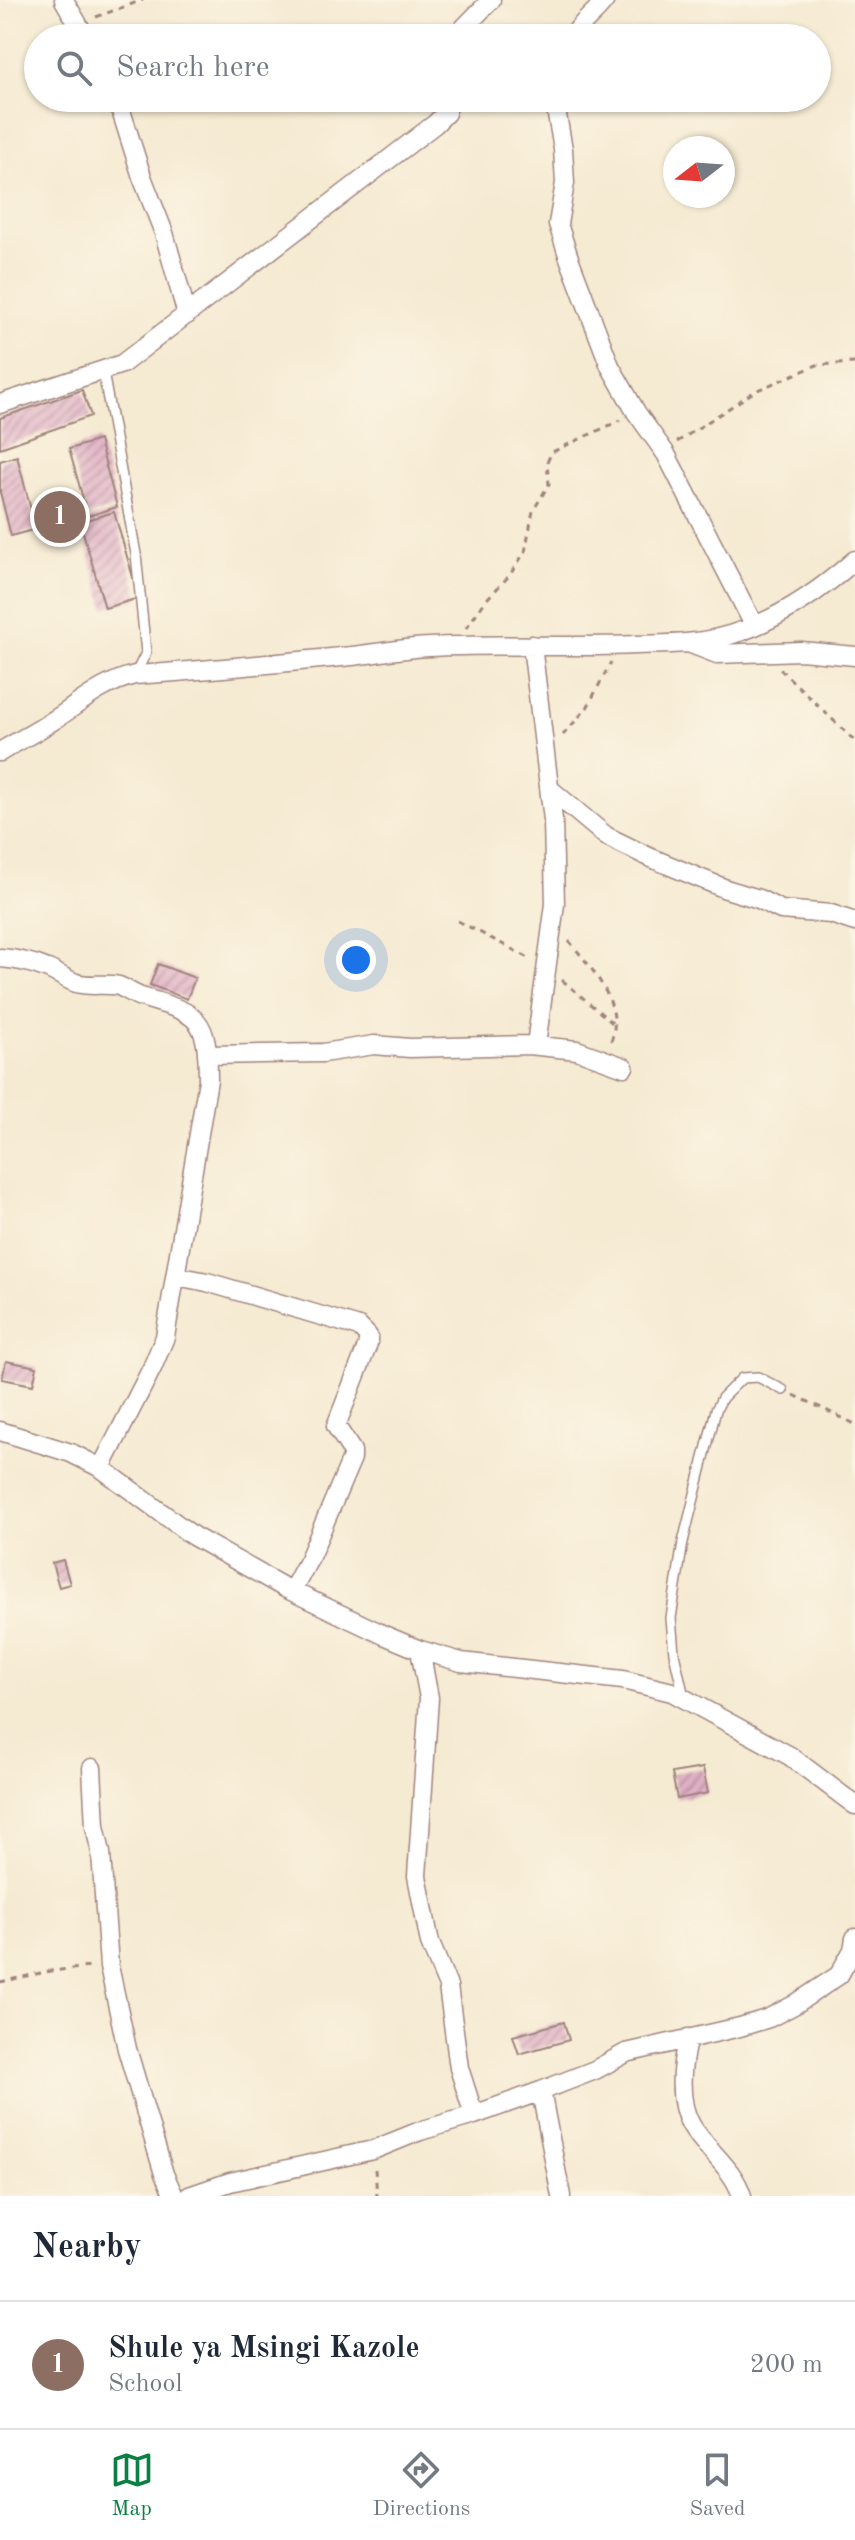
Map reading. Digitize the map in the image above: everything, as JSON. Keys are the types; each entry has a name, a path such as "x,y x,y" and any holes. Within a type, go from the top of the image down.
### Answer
{"street":[{"path":"468,24 491,0"},
{"path":"580,24 605,0"},
{"path":"121,112 164,233 187,315"},
{"path":"0,404 122,364 435,124 446,112"},
{"path":"556,112 565,170 558,220 561,235 610,366 636,412 663,450 754,625"},
{"path":"0,752 95,691 135,675 456,645 623,646 717,639 789,609 824,587 855,560"},
{"path":"689,643 717,654 801,651 855,656"},
{"path":"532,645 551,790 554,876 553,918 536,1045"},
{"path":"551,790 606,836 649,857 781,910 831,914 855,922"},
{"path":"0,958 48,969 77,983 119,987 186,1010 195,1016 202,1028 208,1055 208,1080 165,1337 133,1409 101,1468"},
{"path":"208,1055 323,1053 374,1045 410,1048 536,1045 577,1050 624,1067"},
{"path":"176,1276 207,1282 362,1328 368,1336 368,1344 336,1426 352,1451 352,1458 292,1591"},
{"path":"0,1431 71,1453 101,1468 193,1536 292,1591 420,1650 461,1662 623,1680 650,1685 684,1697 790,1756 855,1805"},
{"path":"420,1650 429,1698 417,1876 430,1943 448,1986 457,2058 474,2115"},
{"path":"92,1768 109,1966 127,2049 164,2174 174,2196"},
{"path":"189,2196 227,2189 373,2150 541,2091 595,2070 626,2053 740,2027 794,2005 839,1975 853,1950 855,1938"},
{"path":"688,2038 682,2060 683,2095 690,2124 735,2179 742,2196"},
{"path":"541,2091 561,2196"}],"lane":[{"path":"103,372 136,554 146,653 135,675"},
{"path":"684,1697 674,1653 671,1618 683,1542 716,1410 722,1398 742,1378 758,1377 783,1390"}],"path":[{"path":"68,8 94,18 143,0"},
{"path":"663,450 755,391 817,365 855,363"},
{"path":"456,645 487,599 509,576 525,552 533,511 549,484 547,462 552,452 636,412"},
{"path":"546,761 587,708 623,646"},
{"path":"763,653 855,741"},
{"path":"553,918 602,982 616,1026 604,1059"},
{"path":"458,921 546,966 616,1026"},
{"path":"783,1390 855,1424"},
{"path":"0,1982 50,1971 109,1966"},
{"path":"373,2150 377,2196"}],"building":[{"path":"82,390 91,416 0,448 0,418"},
{"path":"99,440 117,507 88,516 69,449"},
{"path":"17,456 36,529 11,536 0,492 0,461"},
{"path":"114,512 139,598 105,608 80,522"},
{"path":"158,964 195,978 187,999 150,985"},
{"path":"6,1361 37,1367 33,1385 2,1379"},
{"path":"63,1560 70,1584 59,1587 52,1563"},
{"path":"703,1768 708,1793 677,1799 672,1773"},
{"path":"564,2022 569,2040 519,2054 513,2036"}],"place":[{"name":"Shule ya Msingi Kazole","path":"60,517"}]}
